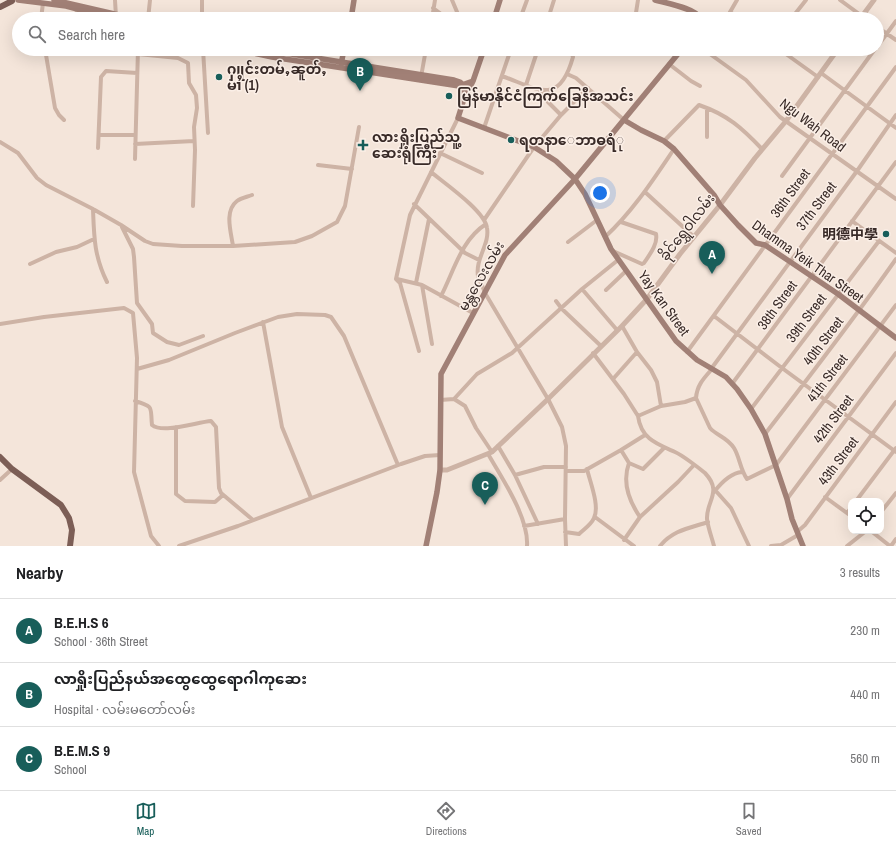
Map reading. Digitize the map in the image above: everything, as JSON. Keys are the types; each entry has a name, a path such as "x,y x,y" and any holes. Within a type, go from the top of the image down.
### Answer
{"main road":[{"path":"1,6 14,0 43,3 89,12"},
{"path":"54,0 97,12"},
{"path":"352,12 354,0"},
{"path":"496,12 500,0"},
{"path":"655,0 693,12"},
{"path":"285,56 454,80 464,85"},
{"path":"288,56 292,57"},
{"path":"341,65 343,56"},
{"path":"458,118 482,56"},
{"name":"မန္တလေးလမ်း","path":"426,546 440,470 441,374 500,262 510,247 575,179 676,56"},
{"path":"464,85 473,81"},
{"path":"464,85 464,99"},
{"name":"Yay Kan Street","path":"458,118 534,147 556,162 575,179 585,194 611,250 647,298 676,342 711,369 726,377 751,409 765,434 803,546"},
{"name":"Dhamma Yeik Thar Street","path":"624,120 664,141 674,149 714,195 720,205 756,243 765,245 812,276 838,294 880,328 896,338"},
{"path":"0,457 12,469 61,505 69,518 72,530 70,546"}],"street":[{"path":"115,0 115,12"},
{"path":"149,12 150,0"},
{"path":"202,0 202,12"},
{"path":"433,12 435,0"},
{"path":"452,0 457,12"},
{"path":"523,12 527,0"},
{"path":"550,12 554,0"},
{"path":"636,12 638,0"},
{"path":"730,12 738,0"},
{"path":"797,12 806,0"},
{"path":"840,0 855,12"},
{"path":"867,12 874,0"},
{"path":"42,12 43,3"},
{"path":"434,8 439,12"},
{"path":"884,38 896,21"},
{"path":"884,32 896,40"},
{"path":"46,56 54,108 64,120"},
{"path":"135,160 138,56"},
{"path":"158,56 178,58 188,63 189,83 196,95 197,108 194,122 193,206"},
{"path":"203,56 208,133"},
{"path":"421,76 425,56"},
{"path":"484,128 508,56"},
{"path":"526,85 536,56"},
{"path":"502,76 540,91 552,90 567,74 573,56"},
{"name":"Ngu Wah Road","path":"713,56 746,80 780,117 896,199"},
{"path":"790,56 844,90 896,128"},
{"name":"ခိုင်ရွှေဝါလမ်း","path":"440,470 447,470 490,453 548,399 622,326 647,298 762,149 786,121 833,56"},
{"path":"782,176 870,56"},
{"path":"669,64 700,86"},
{"name":"36th Street","path":"687,352 896,67"},
{"path":"98,148 101,77 106,71 137,73"},
{"path":"567,74 576,78 624,120"},
{"path":"441,296 462,251 473,235 485,222 534,147 588,88"},
{"path":"540,91 548,102 562,115"},
{"path":"664,141 697,106 707,108 727,118 743,129 762,149"},
{"path":"707,108 707,137"},
{"name":"37th Street","path":"696,398 697,391 702,381 789,261 857,171 896,115"},
{"path":"396,279 410,215 414,204 458,118"},
{"path":"0,142 18,153 37,178 46,185 93,208 145,241 153,244 182,246 233,246 295,242 312,236 337,222 345,206 359,127"},
{"path":"99,135 135,135"},
{"path":"135,144 194,142"},
{"path":"605,237 621,222 645,192 674,149"},
{"path":"440,153 482,173"},
{"name":"38th Street","path":"732,384 896,162"},
{"path":"318,165 352,169"},
{"path":"431,172 463,198 485,222 488,229 479,260 478,275 485,293 548,399 562,427 566,446 566,546"},
{"path":"645,192 694,237"},
{"path":"233,246 229,218 231,209 238,200 252,196"},
{"path":"414,204 462,251 479,260"},
{"path":"93,208 94,239 99,266 107,282"},
{"path":"416,283 429,219"},
{"path":"568,242 597,220"},
{"path":"852,221 896,253"},
{"path":"611,250 642,264 655,246 656,234 621,222"},
{"path":"121,225 133,249 137,303 152,324 153,333 167,342 179,345 203,336"},
{"path":"30,264 56,252 77,247 94,239"},
{"name":"39th Street","path":"751,409 879,241"},
{"name":"40th Street","path":"765,434 859,311 896,259"},
{"path":"454,399 477,374 487,366 512,353 562,309 582,289 618,260"},
{"path":"606,290 626,271"},
{"path":"396,279 422,285 473,313"},
{"path":"396,279 400,283 419,351"},
{"path":"422,285 432,344"},
{"path":"582,289 618,330"},
{"path":"556,301 562,309 601,346"},
{"name":"41th Street","path":"776,465 896,305"},
{"path":"0,324 44,317 124,308 133,313 137,369 134,472 151,536 159,546"},
{"path":"137,369 169,360 278,317 297,314 331,317 344,336 398,465"},
{"path":"714,316 872,435 895,450 858,498"},
{"path":"263,322 282,427 311,498"},
{"path":"622,326 637,352 651,370 657,382 661,406"},
{"path":"613,379 637,352"},
{"path":"593,353 638,416 639,424 645,435 655,443 676,453 705,474 712,483 715,491 731,508 749,546"},
{"name":"42th Street","path":"787,499 896,353"},
{"path":"638,416 661,406 685,402 696,398 710,428 714,432 723,436 733,446 742,472 747,479 776,465"},
{"path":"440,400 454,399 464,406 517,505 528,540 527,546"},
{"path":"135,401 150,407 152,414 152,425 156,428 176,427 211,421 216,427 219,488 221,493 254,520"},
{"name":"43th Street","path":"771,546 781,545 798,534 896,402"},
{"path":"176,427 176,494 185,501 215,502 223,495"},
{"path":"515,475 544,467 584,471 645,435"},
{"path":"498,446 515,475 538,524"},
{"path":"621,450 628,463 643,469 664,448"},
{"path":"179,546 254,520 398,465 425,456 440,455"},
{"path":"628,463 626,471 627,491 633,507 640,517"},
{"path":"624,540 640,517 694,465"},
{"path":"0,480 12,469"},
{"path":"565,532 579,534 595,517 596,505 587,469"},
{"path":"714,546 707,518 715,491 735,472 742,472"},
{"path":"884,508 896,493"},
{"path":"825,497 848,514"},
{"path":"595,517 634,546"},
{"path":"524,526 565,519"},
{"path":"660,546 666,538 679,531 708,522"},
{"path":"847,546 862,534"},
{"path":"875,534 891,546 896,539"}],"place":[{"name":"ႁူင်းတမ်ႇၼူတ်ႇ မၢႆ (1)","path":"219,77"},
{"name":"လာရှိုးပြည်နယ်အထွေထွေရောဂါကုဆေး","path":"360,91"},
{"name":"မြန်မာနိုင်ငံကြက်ခြေနီအသင်း","path":"449,96"},
{"name":"ရတနာေဘာဓရံု","path":"511,140"},
{"name":"လားရှိုးပြည်သူ့ ဆေးရုံကြီး","path":"363,145"},
{"name":"明德中學","path":"886,234"},
{"name":"B.E.H.S 6","path":"712,274"},
{"name":"B.E.M.S 9","path":"485,505"}]}
